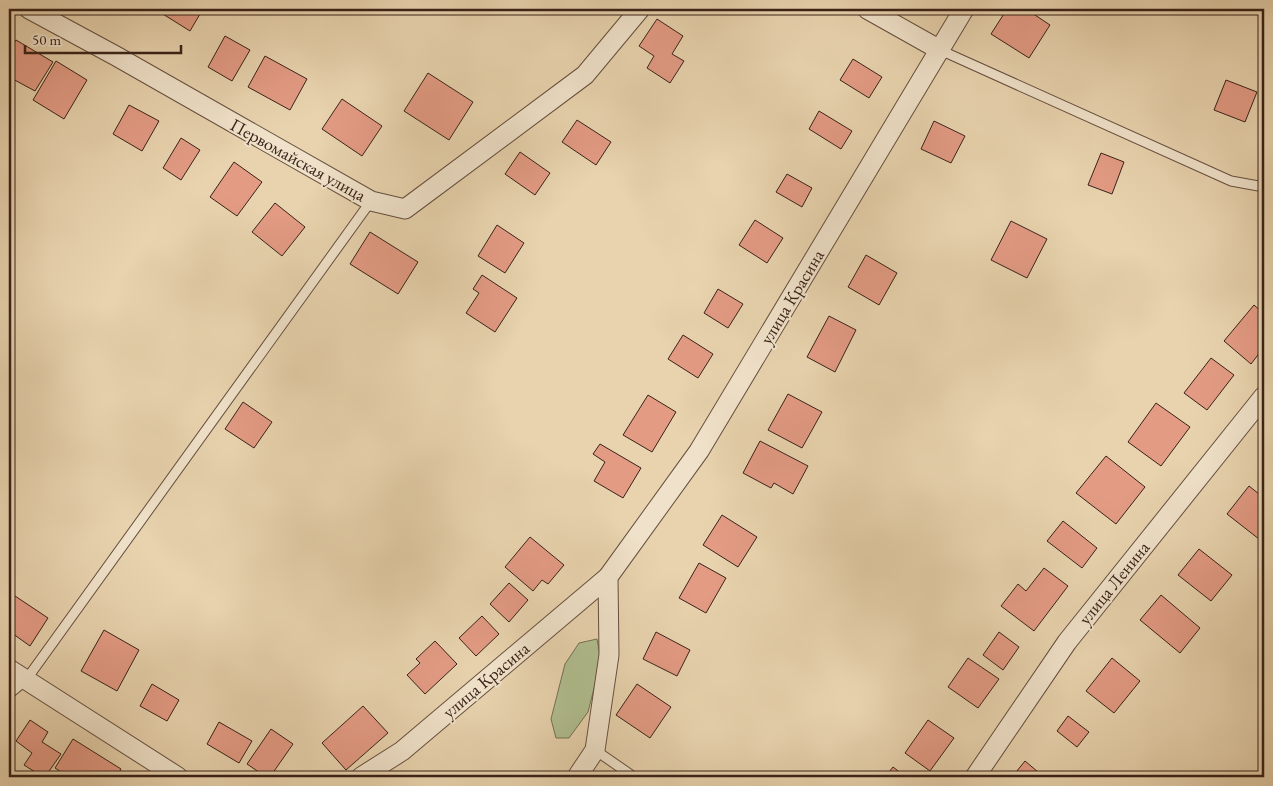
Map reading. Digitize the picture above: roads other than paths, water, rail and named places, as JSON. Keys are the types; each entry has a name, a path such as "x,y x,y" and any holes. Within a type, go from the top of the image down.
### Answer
{"street":[{"name":"Первомайская улица","path":"28,9 116,56 371,201 405,209 585,75 640,9"},
{"path":"866,9 940,50"},
{"name":"улица Красина","path":"361,777 402,751 608,577 699,451 964,9"},
{"name":"улица Ленина","path":"975,777 1067,642 1264,396"},
{"path":"577,777 595,750 609,655 608,577"},
{"path":"9,669 178,777"}],"lane":[{"path":"940,50 1231,181 1264,187"},
{"path":"9,694 26,680 371,201"},
{"path":"595,750 634,777"}]}
